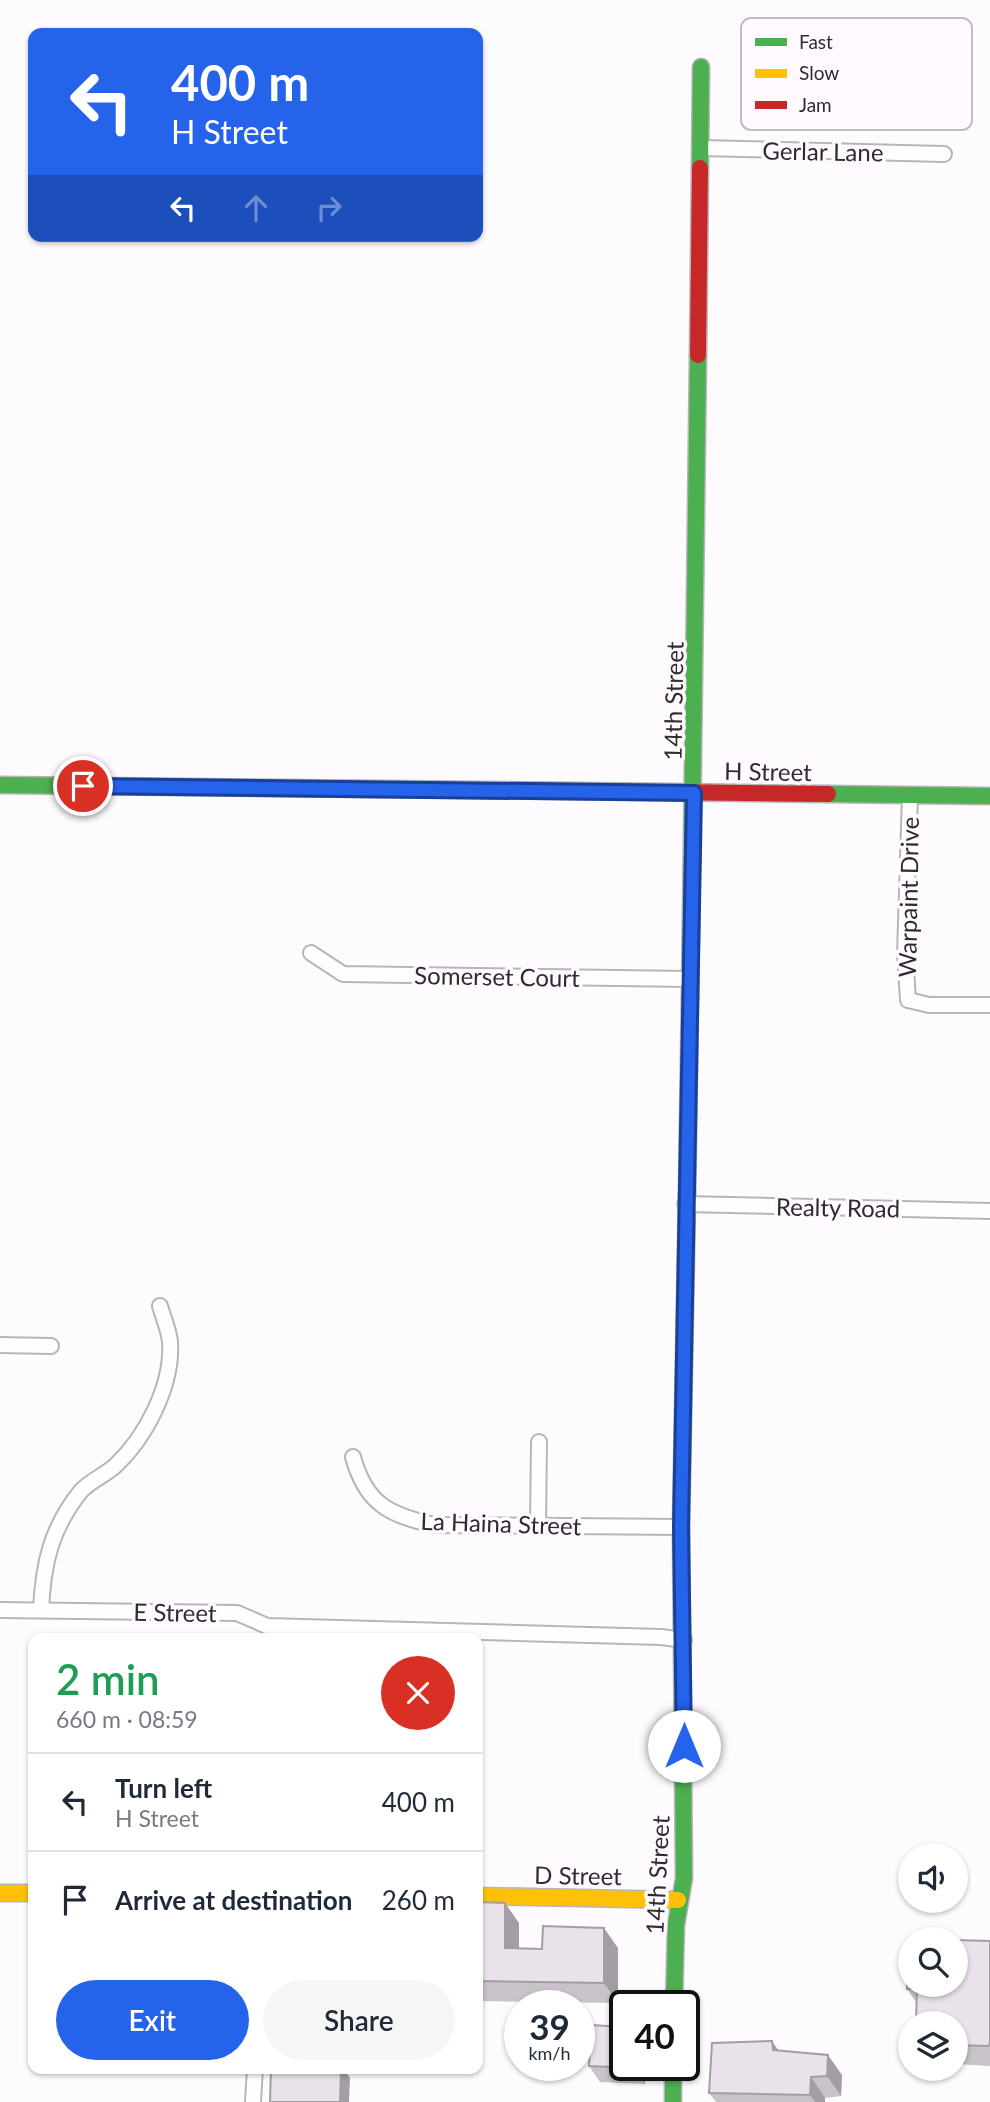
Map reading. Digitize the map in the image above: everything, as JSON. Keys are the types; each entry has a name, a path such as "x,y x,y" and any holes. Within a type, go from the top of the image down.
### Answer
{"street":[{"name":"14th Street","path":"675,1990 678,1900 684,1878 681,1527 694,793 701,67"},
{"name":"Gerlar Lane","path":"702,148 944,154"},
{"name":"H Street","path":"0,785 990,796"},
{"name":"Warpaint Drive","path":"910,795 905,954 908,1000 929,1005 990,1005"},
{"name":"Somerset Court","path":"311,953 343,974 690,979"},
{"name":"Realty Road","path":"685,1204 990,1210"},
{"path":"41,1610 43,1566 58,1526 83,1490 115,1465 147,1427 163,1389 170,1343 160,1306"},
{"path":"0,1345 51,1346"},
{"path":"538,1525 539,1442"},
{"name":"La Haina Street","path":"353,1457 359,1479 381,1507 400,1517 434,1525 681,1527"},
{"name":"E Street","path":"0,1609 237,1613 267,1632 346,1633"},
{"name":"E Street","path":"483,1635 661,1637 684,1640"},
{"path":"0,1893 28,1893"},
{"name":"D Street","path":"483,1896 678,1900"},
{"path":"253,2102 255,2074"},
{"path":"673,2081 673,2102"}],"building":[{"path":"483,1902 505,1903 505,1948 542,1949 543,1926 604,1928 604,1983 483,1981"},
{"path":"968,1940 990,1941 988,2046 968,2045 968,2011 916,2011 917,1997 968,1997"},
{"path":"595,2025 609,2026 609,2067 595,2066"},
{"path":"772,2041 773,2050 828,2055 827,2076 811,2077 810,2095 709,2093 712,2043"},
{"path":"271,2074 341,2074 340,2102 270,2102"}],"traffic: fast":[{"path":"700,168 701,67"},
{"path":"690,998 698,355"},
{"path":"0,785 668,792"},
{"path":"828,794 990,796"},
{"path":"674,1990 676,1925 684,1878 681,1527 687,1195"},
{"path":"673,2081 673,2102"}],"traffic: slow":[{"path":"0,1893 28,1893"},
{"path":"483,1896 678,1900"}],"traffic: jam":[{"path":"698,355 700,168"},
{"path":"668,792 828,794"},
{"path":"687,1195 690,998"}],"route":[{"path":"83,786 694,793 681,1527 684,1746"}]}
